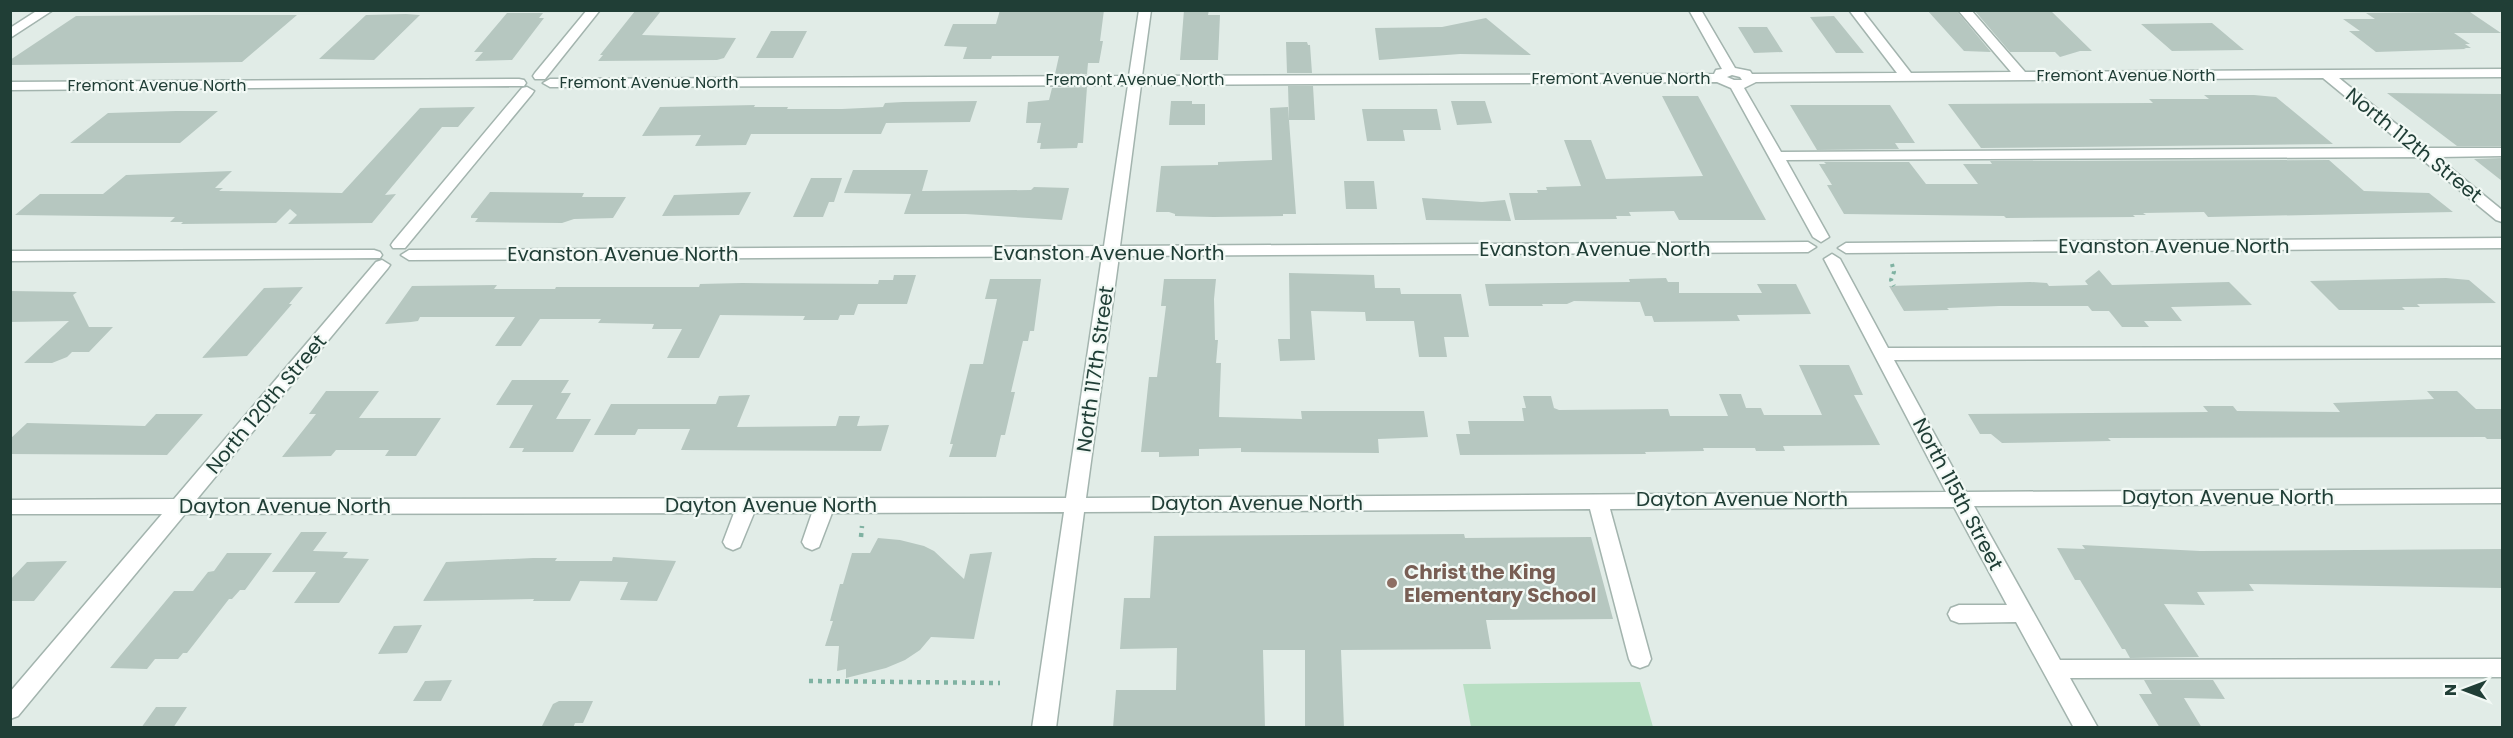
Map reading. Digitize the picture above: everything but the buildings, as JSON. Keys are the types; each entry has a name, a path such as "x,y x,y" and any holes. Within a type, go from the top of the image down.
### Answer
{"street":[{"path":"10,34 46,10"},
{"path":"10,256 378,260 382,249 404,250 523,87 525,79 545,79 594,10"},
{"name":"North 117th Street","path":"1044,728 1113,253 1145,10"},
{"path":"1695,10 1775,156 1814,242 1816,254 1839,253"},
{"path":"1855,10 1906,76"},
{"path":"1964,10 2021,76"},
{"name":"Fremont Avenue North","path":"545,79 1734,78 2502,73"},
{"name":"North 112th Street","path":"2326,74 2426,152 2502,217"},
{"name":"Fremont Avenue North","path":"10,86 523,87"},
{"path":"1775,156 2502,152"},
{"name":"Evanston Avenue North","path":"404,250 1113,253 1814,242"},
{"name":"Evanston Avenue North","path":"1839,253 2502,243"},
{"name":"North 115th Street","path":"1839,253 1884,354 1959,498 2086,728"},
{"name":"North 120th Street","path":"10,709 182,506 378,260"},
{"path":"1884,354 2502,352"},
{"name":"Dayton Avenue North","path":"10,507 1075,505 2502,496"},
{"path":"1598,500 1640,659"},
{"path":"733,542 747,505"},
{"path":"812,542 825,505"},
{"path":"1959,614 2024,613"},
{"path":"2054,669 2502,668"}],"path":[{"path":"861,537 862,525"},
{"path":"809,681 1000,683"}],"green space":[{"path":"1640,682 1653,727 1471,727 1463,684"}],"place":[{"name":"Christ the King Elementary School","path":"1392,583"}]}
